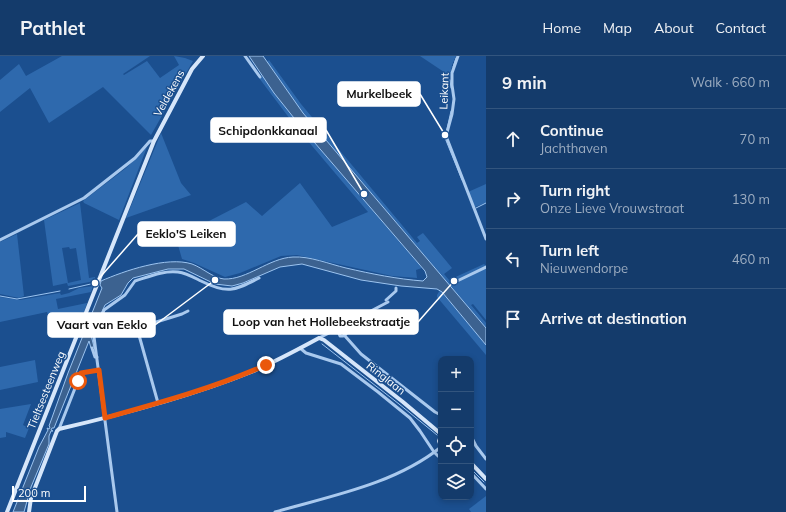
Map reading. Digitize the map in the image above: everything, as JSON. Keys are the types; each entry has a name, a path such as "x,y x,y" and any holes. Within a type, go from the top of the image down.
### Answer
{"main road":[{"name":"Veldekens","path":"154,142 192,69 203,56"},
{"name":"Tieltsesteenweg","path":"7,512 154,142"},
{"path":"29,512 34,491 59,429 184,396 250,372 319,338"},
{"name":"Ringlaan","path":"319,338 324,340 403,402 438,432"},
{"path":"472,464 486,479"}],"street":[{"path":"245,56 260,77"},
{"name":"Leikant","path":"458,56 452,73 451,80 454,99 452,114 446,136 486,239"},
{"path":"0,240 80,201 135,158 150,142 154,142"},
{"path":"453,283 486,267"},
{"path":"117,512 94,337 104,310 125,295 135,280 170,272 189,275 214,288 223,290 240,288 259,278"},
{"path":"319,338 331,332 338,332 340,329 344,329 350,322 387,301 396,291 396,288"},
{"path":"158,403 138,327 188,311"},
{"path":"344,329 346,332 344,336"},
{"path":"338,332 340,336 344,336 361,354 438,414"},
{"path":"92,348 95,357 97,357"},
{"name":"Ringlaan","path":"300,348 306,353 338,363 352,372 410,418 434,452"},
{"path":"59,429 81,373 99,370"},
{"path":"474,442 486,459"},
{"path":"275,512 369,485 396,475 411,467 438,449"},
{"path":"434,452 438,456"},
{"path":"474,476 486,489"}],"shaded area":[{"path":"62,56 150,56 123,74 124,75 147,61 160,78 179,65 174,56 193,61 151,135 103,87 49,123 30,88 0,112 0,80 19,64 26,76"},
{"path":"249,56 263,56 303,113 486,328 486,345 442,292 437,289 401,286 361,280 302,264 280,267 243,283 232,286 215,284 184,269 168,269 133,278 128,283 121,295 105,305 91,335 94,347 91,348 89,341 54,428 51,430 53,431 51,431 49,436 49,444 31,487 24,512 13,512 39,447 48,430 47,428 49,429 50,427 49,426 68,373 102,288 100,285 101,281 133,269 158,263 170,262 192,264 220,278 233,278 250,273 275,261 293,257 313,259 346,268 394,278 423,281 427,277 425,271 302,128 274,93"},
{"path":"420,56 456,56 452,65 450,76"},
{"path":"269,60 301,104 417,243 420,241 417,237 423,233 452,268 444,274 449,280 484,264 486,266 486,320 473,304 471,305 486,323 486,328 303,113 267,62"},
{"path":"263,76 274,93 302,128 422,268 416,270 417,278 392,276 297,255 281,256 240,273 225,277 182,259 176,238 246,202 262,216 300,183 332,227 368,212 296,127 259,78"},
{"path":"161,133 181,183 191,195 126,218"},
{"path":"147,147 119,220 84,203 83,201 126,168"},
{"path":"486,184 486,203 475,207 468,192"},
{"path":"80,203 89,278 95,277 95,281 68,286 67,283 53,286 44,220","holes":["69,247 70,249 76,248 81,280 68,283 62,248"]},
{"path":"17,234 24,296 19,298 0,294 0,242"},
{"path":"93,286 91,292 56,299 58,309 87,303 84,312 49,318 47,312 0,322 0,297 20,300 60,293 61,295 79,288"},
{"path":"440,290 486,345 486,355 437,297"},
{"path":"35,360 38,382 0,390 0,367"},
{"path":"31,404 23,425 29,428 25,438 6,432 6,437 0,438 0,409"},
{"path":"486,496 486,512 471,512 469,509"}],"waterway":[{"path":"453,67 456,58"},
{"path":"450,80 451,88"},
{"path":"451,111 445,138 462,180"},
{"path":"476,208 486,203"},
{"path":"69,289 95,283"},
{"path":"0,296 17,299 60,291"},
{"path":"322,344 437,435"},
{"path":"474,472 484,482"}],"place":[{"name":"Murkelbeek","path":"445,135"},
{"name":"Schipdonkkanaal","path":"364,194"},
{"name":"Vaart van Eeklo","path":"215,280"},
{"name":"Loop van het Hollebeekstraatje","path":"454,281"},
{"name":"Eeklo'S Leiken","path":"95,283"}],"route":[{"path":"78,381 81,373 99,370 105,418 184,396 243,375 266,365"}]}
